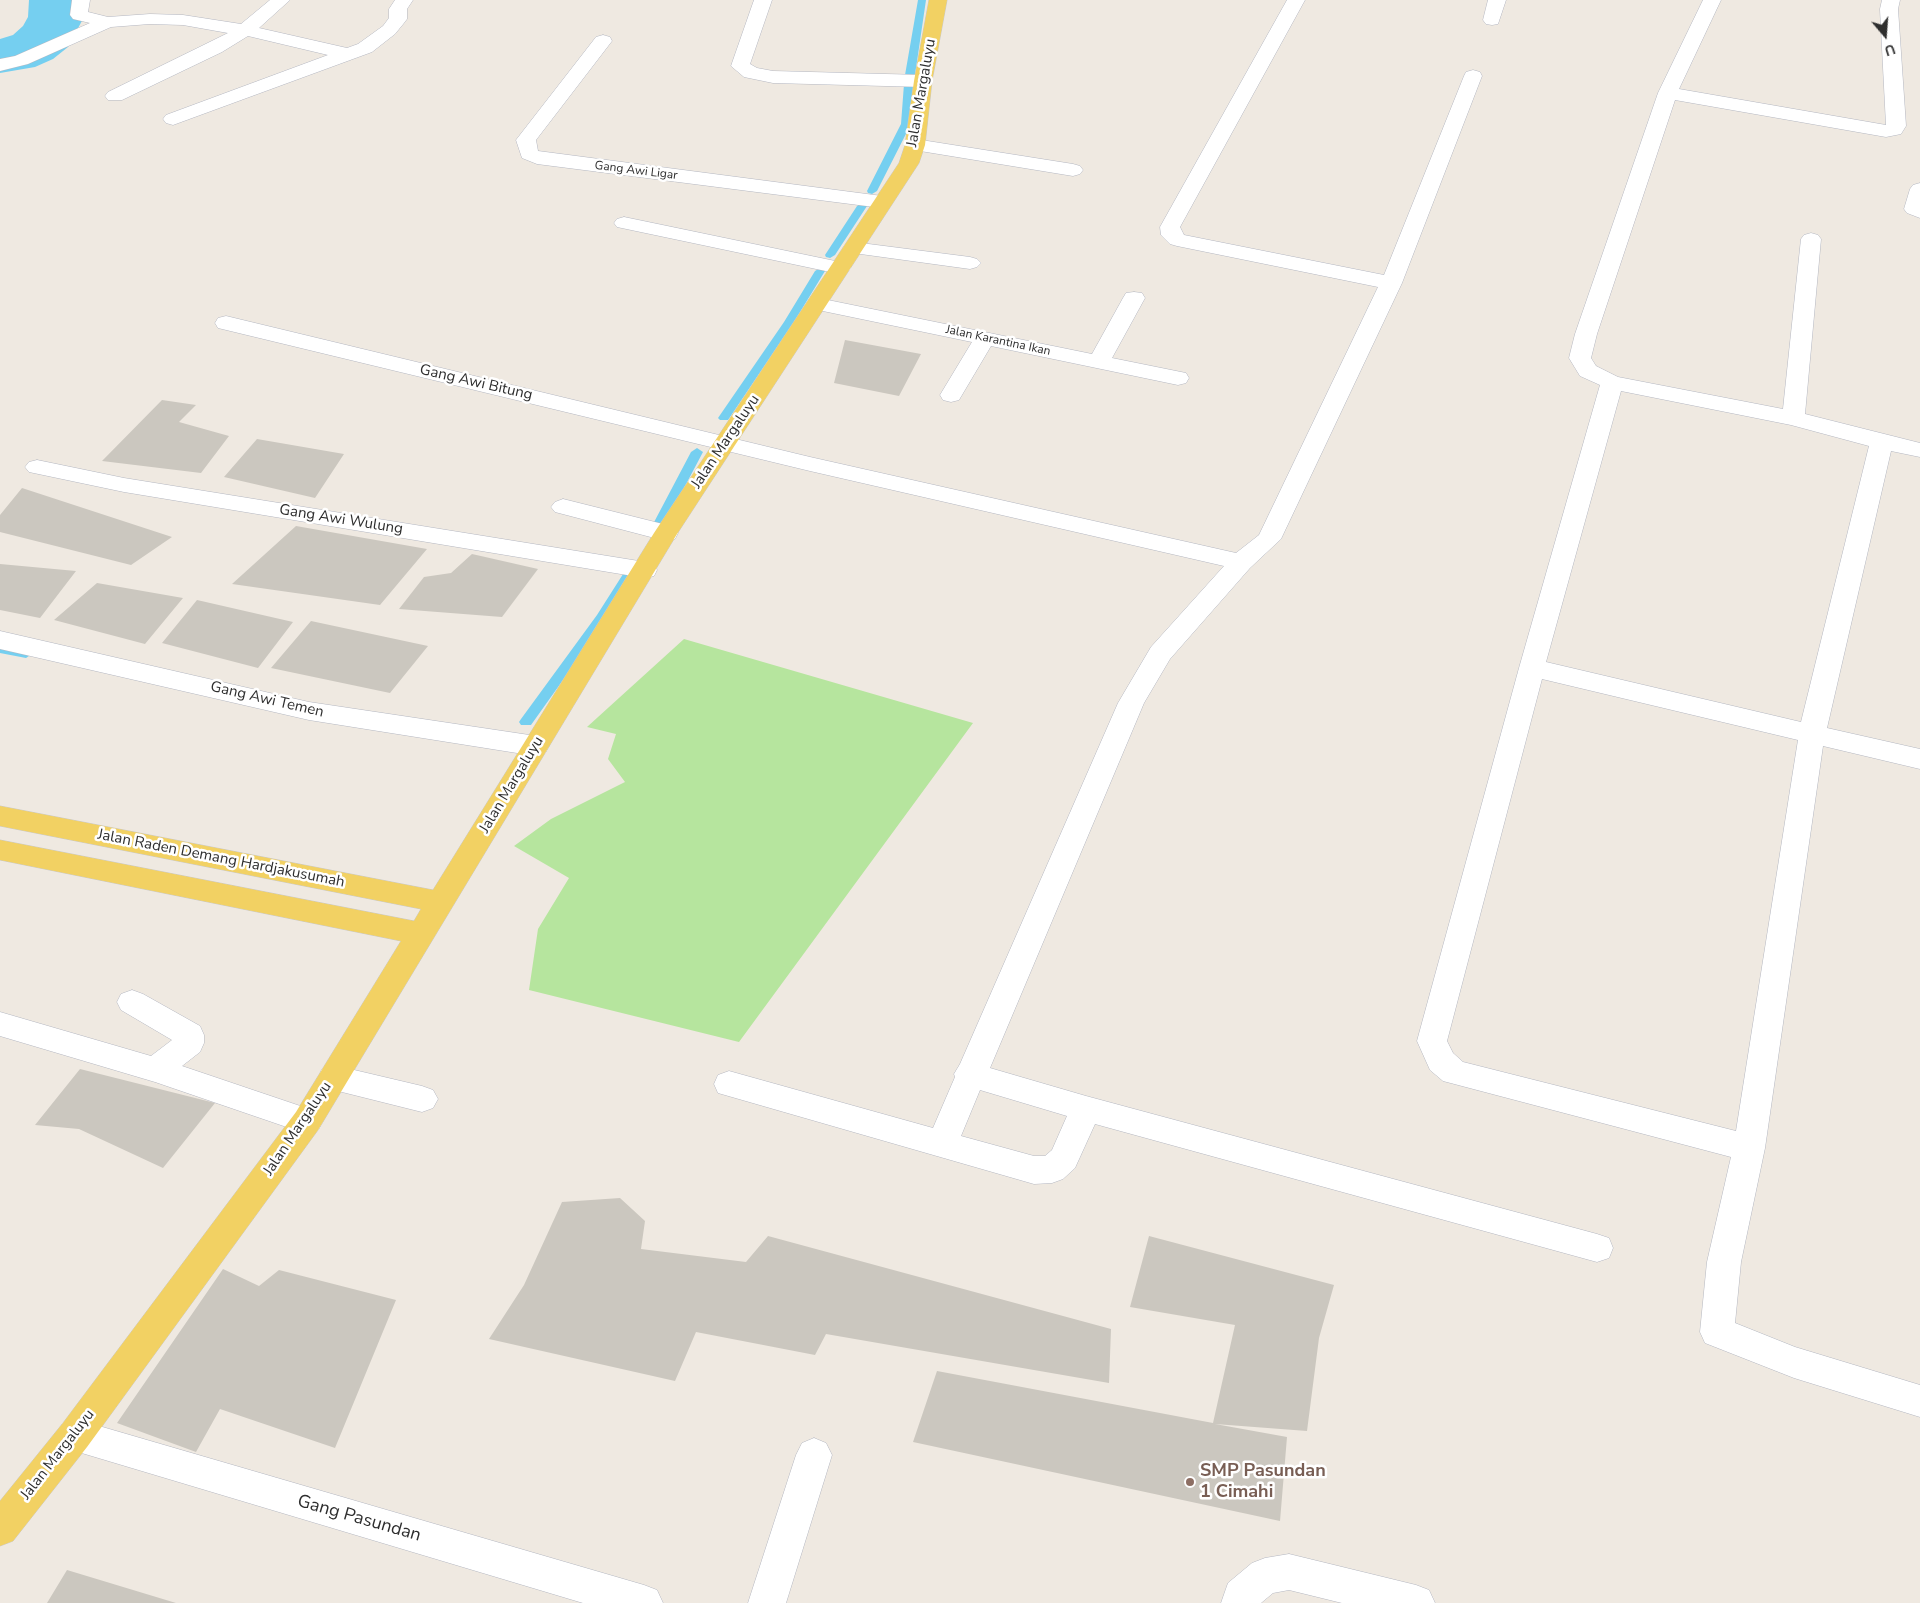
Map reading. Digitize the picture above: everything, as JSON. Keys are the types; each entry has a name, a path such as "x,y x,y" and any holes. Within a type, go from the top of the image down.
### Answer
{"main road":[{"name":"Jalan Margaluyu","path":"0,1529 75,1435 307,1121 666,533 909,163 915,145 938,0"},
{"name":"Jalan Raden Demang Hardjakusumah","path":"0,816 441,902"},
{"path":"0,850 421,934"}],"street":[{"path":"80,0 80,15 108,22 150,19 183,20 245,30 346,54"},
{"path":"115,96 215,48 245,30 281,0"},
{"path":"173,119 365,48 389,30 398,19 398,8 404,0"},
{"path":"763,0 758,19 746,40 740,66 751,73 773,77 924,81"},
{"path":"1296,0 1170,227 1171,235 1177,240 1390,283"},
{"path":"1492,20 1497,0"},
{"path":"1712,0 1668,93 1586,334 1580,358 1588,371 1612,382 1793,418 1882,442 1920,450"},
{"path":"1668,93 1886,131 1894,130 1896,126 1889,9 1891,0"},
{"path":"0,65 20,60 108,22"},
{"name":"Gang Awi Ligar","path":"603,41 526,140 529,154 537,158 882,202"},
{"path":"942,1143 970,1074 1131,703 1160,653 1241,562 1269,539 1390,283 1473,76"},
{"path":"915,145 1072,170"},
{"path":"1920,189 1914,209 1920,212"},
{"path":"624,223 840,268"},
{"path":"1793,418 1811,239"},
{"path":"853,248 970,263"},
{"path":"1099,362 1134,298"},
{"name":"Jalan Karantina Ikan","path":"818,304 1178,378"},
{"name":"Gang Awi Bitung","path":"226,323 726,443 1241,562"},
{"path":"951,395 985,338"},
{"path":"1612,382 1532,668 1432,1041 1441,1061 1454,1072 1749,1148"},
{"path":"1882,442 1812,733 1749,1148 1724,1262 1717,1332 1794,1362 1920,1401"},
{"name":"Gang Awi Wulung","path":"37,467 124,485 645,570"},
{"path":"563,508 666,533"},
{"name":"Gang Awi Temen","path":"0,640 309,711 536,746"},
{"path":"1532,668 1920,759"},
{"path":"132,1002 189,1035 189,1043 156,1070"},
{"path":"0,1024 156,1070 307,1121"},
{"path":"970,1074 1086,1109 1597,1248"},
{"path":"333,1078 422,1099"},
{"path":"728,1084 1034,1170 1052,1168 1064,1159 1086,1109"},
{"name":"Gang Pasundan","path":"75,1435 644,1603"},
{"path":"767,1603 814,1455"},
{"path":"1240,1603 1241,1596 1265,1576 1289,1572 1416,1603"}],"green space":[{"path":"684,639 973,723 739,1042 529,990 538,929 569,878 514,846 551,819 625,782 608,759 616,734 587,727"}],"building":[{"path":"845,340 921,354 899,396 834,383"},
{"path":"162,400 196,405 179,422 229,436 201,473 102,461"},
{"path":"257,439 344,454 315,498 224,477"},
{"path":"22,488 172,537 131,565 0,532 0,515"},
{"path":"296,526 427,549 380,605 232,584"},
{"path":"472,554 538,569 502,617 399,609 424,577 451,573"},
{"path":"0,564 76,571 40,618 0,610"},
{"path":"97,583 183,598 145,644 54,620"},
{"path":"197,600 293,622 258,668 162,643"},
{"path":"311,621 428,646 390,693 271,668"},
{"path":"80,1069 215,1103 163,1168 79,1129 35,1125"},
{"path":"620,1198 645,1221 641,1249 746,1262 768,1236 1111,1329 1109,1383 826,1334 815,1355 696,1332 675,1381 489,1339 524,1285 562,1202"},
{"path":"1149,1236 1334,1285 1319,1338 1307,1431 1215,1424 1287,1437 1280,1521 913,1442 937,1371 1213,1423 1235,1325 1130,1307"},
{"path":"223,1269 259,1286 279,1270 396,1300 335,1448 220,1409 196,1452 117,1423"},
{"path":"67,1570 176,1603 47,1603"}],"waterway":[{"path":"0,56 14,55 33,47 48,35 56,17 57,0"},
{"path":"910,75 922,0"},
{"path":"872,191 906,124 909,84"},
{"path":"830,255 862,206"},
{"path":"724,418 789,322 820,271"},
{"path":"658,526 697,452"},
{"path":"526,722 601,618 629,574"},
{"path":"0,649 26,654"}],"place":[{"name":"SMP Pasundan 1 Cimahi","path":"1190,1482"}]}
